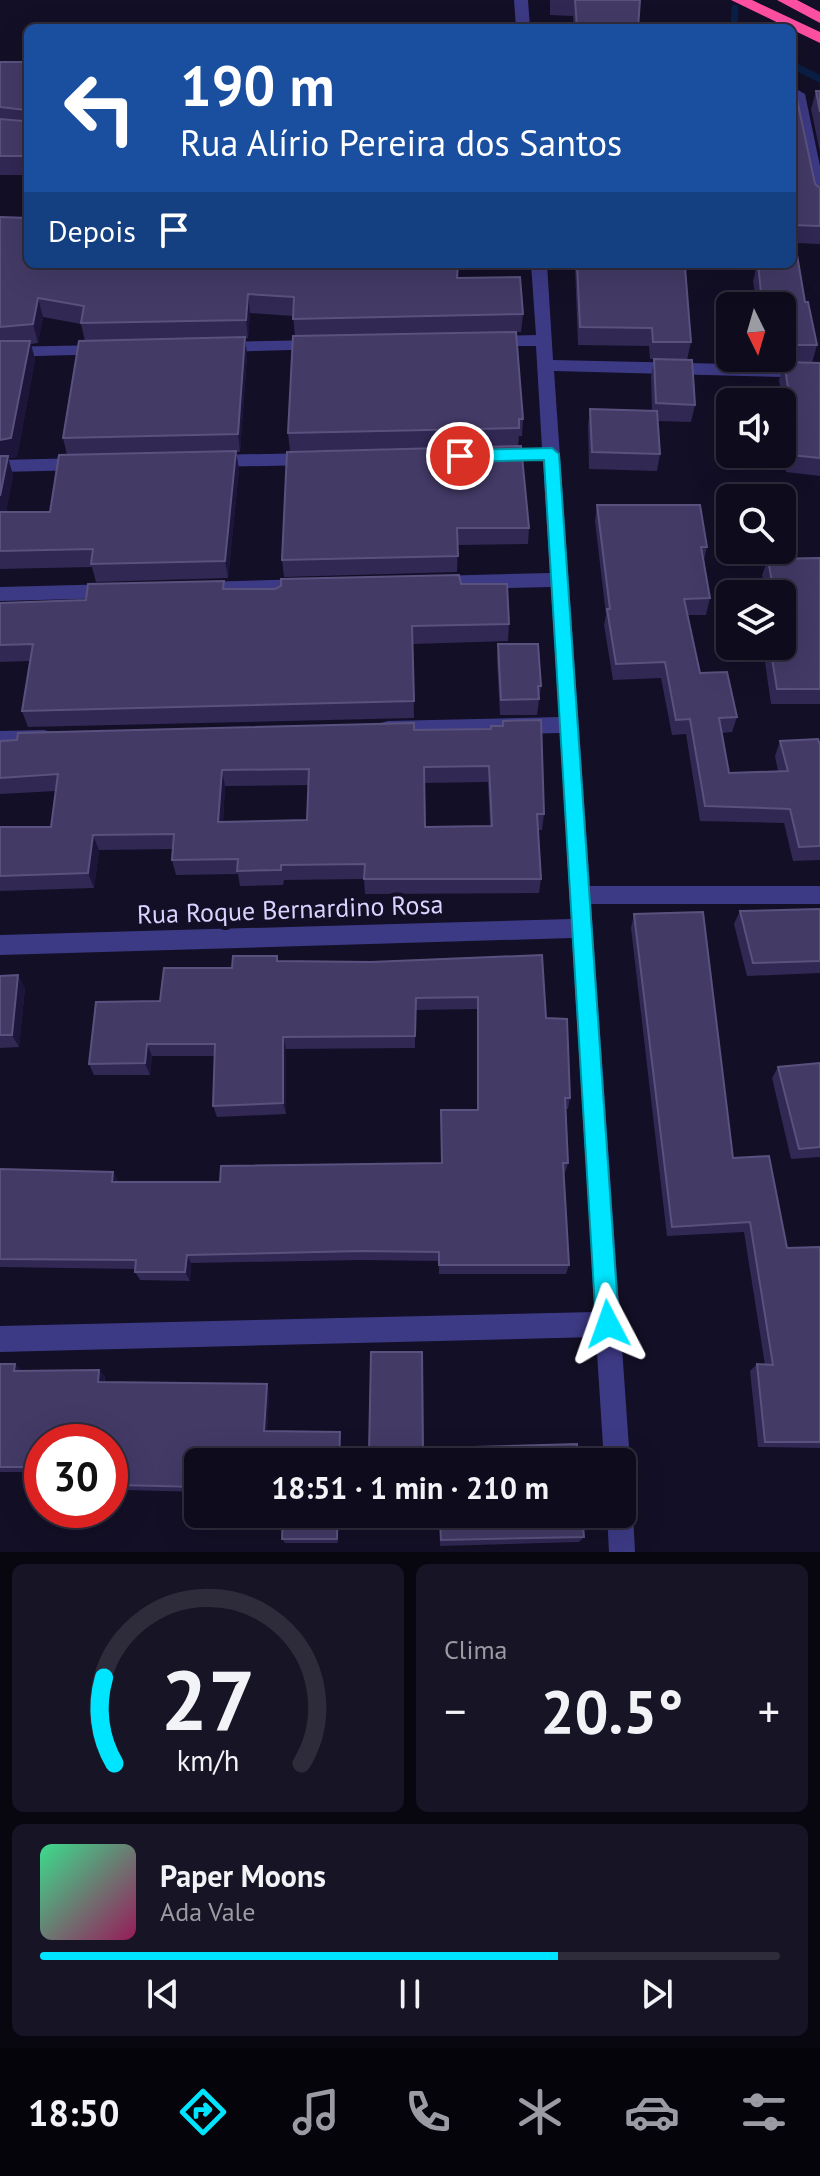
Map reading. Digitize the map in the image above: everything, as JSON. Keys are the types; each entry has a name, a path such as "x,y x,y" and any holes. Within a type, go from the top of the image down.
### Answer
{"highway":[{"path":"739,0 790,24"},
{"path":"785,0 820,18"},
{"path":"796,27 820,38"}],"street":[{"path":"521,0 523,24"},
{"path":"798,94 820,201"},
{"path":"539,268 616,1448"},
{"path":"480,341 544,340"},
{"path":"208,347 336,344"},
{"path":"0,352 128,349"},
{"path":"545,365 820,372"},
{"path":"473,456 552,454"},
{"path":"189,462 331,459"},
{"path":"0,466 110,463"},
{"path":"415,583 559,580"},
{"path":"176,589 320,586"},
{"path":"0,594 128,590"},
{"path":"363,730 568,725"},
{"path":"0,739 63,737"},
{"path":"580,895 820,895"},
{"name":"Rua Roque Bernardino Rosa","path":"0,945 582,928"},
{"path":"0,1339 608,1324"},
{"path":"621,1528 622,1552"}],"building":[{"path":"575,0 640,0 638,24 577,24"},
{"path":"0,62 24,62 24,110 0,107"},
{"path":"816,91 820,91 820,112"},
{"path":"796,95 815,184 820,188 820,226 796,225"},
{"path":"24,117 24,156 0,156 0,119 23,121"},
{"path":"0,217 24,218 24,268 458,268 457,278 520,277 523,314 293,319 294,297 248,294 246,320 81,323 84,306 38,298 33,324 0,327"},
{"path":"796,249 805,302 808,302 817,345 796,345 796,292 761,292 758,268 796,268"},
{"path":"577,268 685,268 691,342 653,342 652,328 580,327"},
{"path":"516,332 523,419 519,419 519,428 288,433 293,336"},
{"path":"245,337 238,434 63,438 79,341"},
{"path":"0,341 30,341 11,438 0,440"},
{"path":"654,359 692,360 695,405 656,403"},
{"path":"796,362 820,363 820,458 796,456 796,388 788,388 786,372 796,372"},
{"path":"590,409 657,411 660,454 592,452"},
{"path":"521,446 529,528 457,528 458,556 282,560 287,452"},
{"path":"236,451 225,561 91,564 93,549 0,551 0,512 50,512 59,455"},
{"path":"0,456 8,456 0,496"},
{"path":"597,505 700,505 707,547 701,547 710,598 684,599 700,673 727,672 737,717 719,718 729,773 788,771 780,741 818,739 820,846 799,847 790,809 705,806 690,719 676,720 665,662 616,664 607,609 610,609"},
{"path":"796,558 820,558 820,689 777,689 772,660 796,660 796,580 772,580 769,564 796,564"},
{"path":"459,575 461,584 507,584 509,624 412,626 414,701 22,711 33,644 0,645 0,603 86,600 88,584 224,581 223,589 275,589 281,586 281,579"},
{"path":"498,644 538,644 539,699 501,700"},
{"path":"541,720 544,814 537,814 541,879 364,879 365,864 281,865 281,870 237,871 238,859 172,860 174,834 93,835 88,873 0,876 0,827 51,827 58,774 0,778 0,741 17,740 18,733 414,723 414,730 491,729 491,726 503,726 503,721","holes":["489,766 492,826 425,827 424,767","309,769 307,820 218,822 222,770"]},
{"path":"820,909 820,961 753,963 740,911"},
{"path":"703,912 733,1158 769,1156 787,1248 820,1247 820,1442 765,1442 757,1364 773,1365 750,1222 672,1227 634,914"},
{"path":"542,955 546,1018 567,1019 570,1098 565,1098 568,1163 563,1163 569,1265 439,1265 439,1252 361,1251 187,1255 185,1272 135,1272 136,1260 0,1259 0,1169 113,1172 112,1182 220,1182 221,1166 442,1163 441,1110 478,1110 478,997 416,998 415,1036 283,1037 283,1103 213,1106 215,1044 147,1044 145,1063 89,1064 96,1002 160,1001 164,968 232,968 233,956 277,956 277,961 371,962"},
{"path":"18,975 12,1035 0,1035 0,976"},
{"path":"820,1063 820,1147 799,1149 778,1067"},
{"path":"371,1352 422,1352 423,1448 369,1448"},
{"path":"0,1364 15,1364 14,1371 99,1370 98,1382 267,1384 264,1431 340,1432 339,1448 184,1448 184,1487 128,1485 128,1424 24,1424 24,1467 0,1467"},
{"path":"577,1444 577,1448 438,1448"},
{"path":"282,1528 337,1528 337,1539 282,1539"},
{"path":"441,1528 583,1528 584,1537 441,1540"}],"waterway":[{"path":"734,24 735,8"},
{"path":"796,67 820,79"}],"route":[{"path":"460,456 552,454 608,1324"}]}
